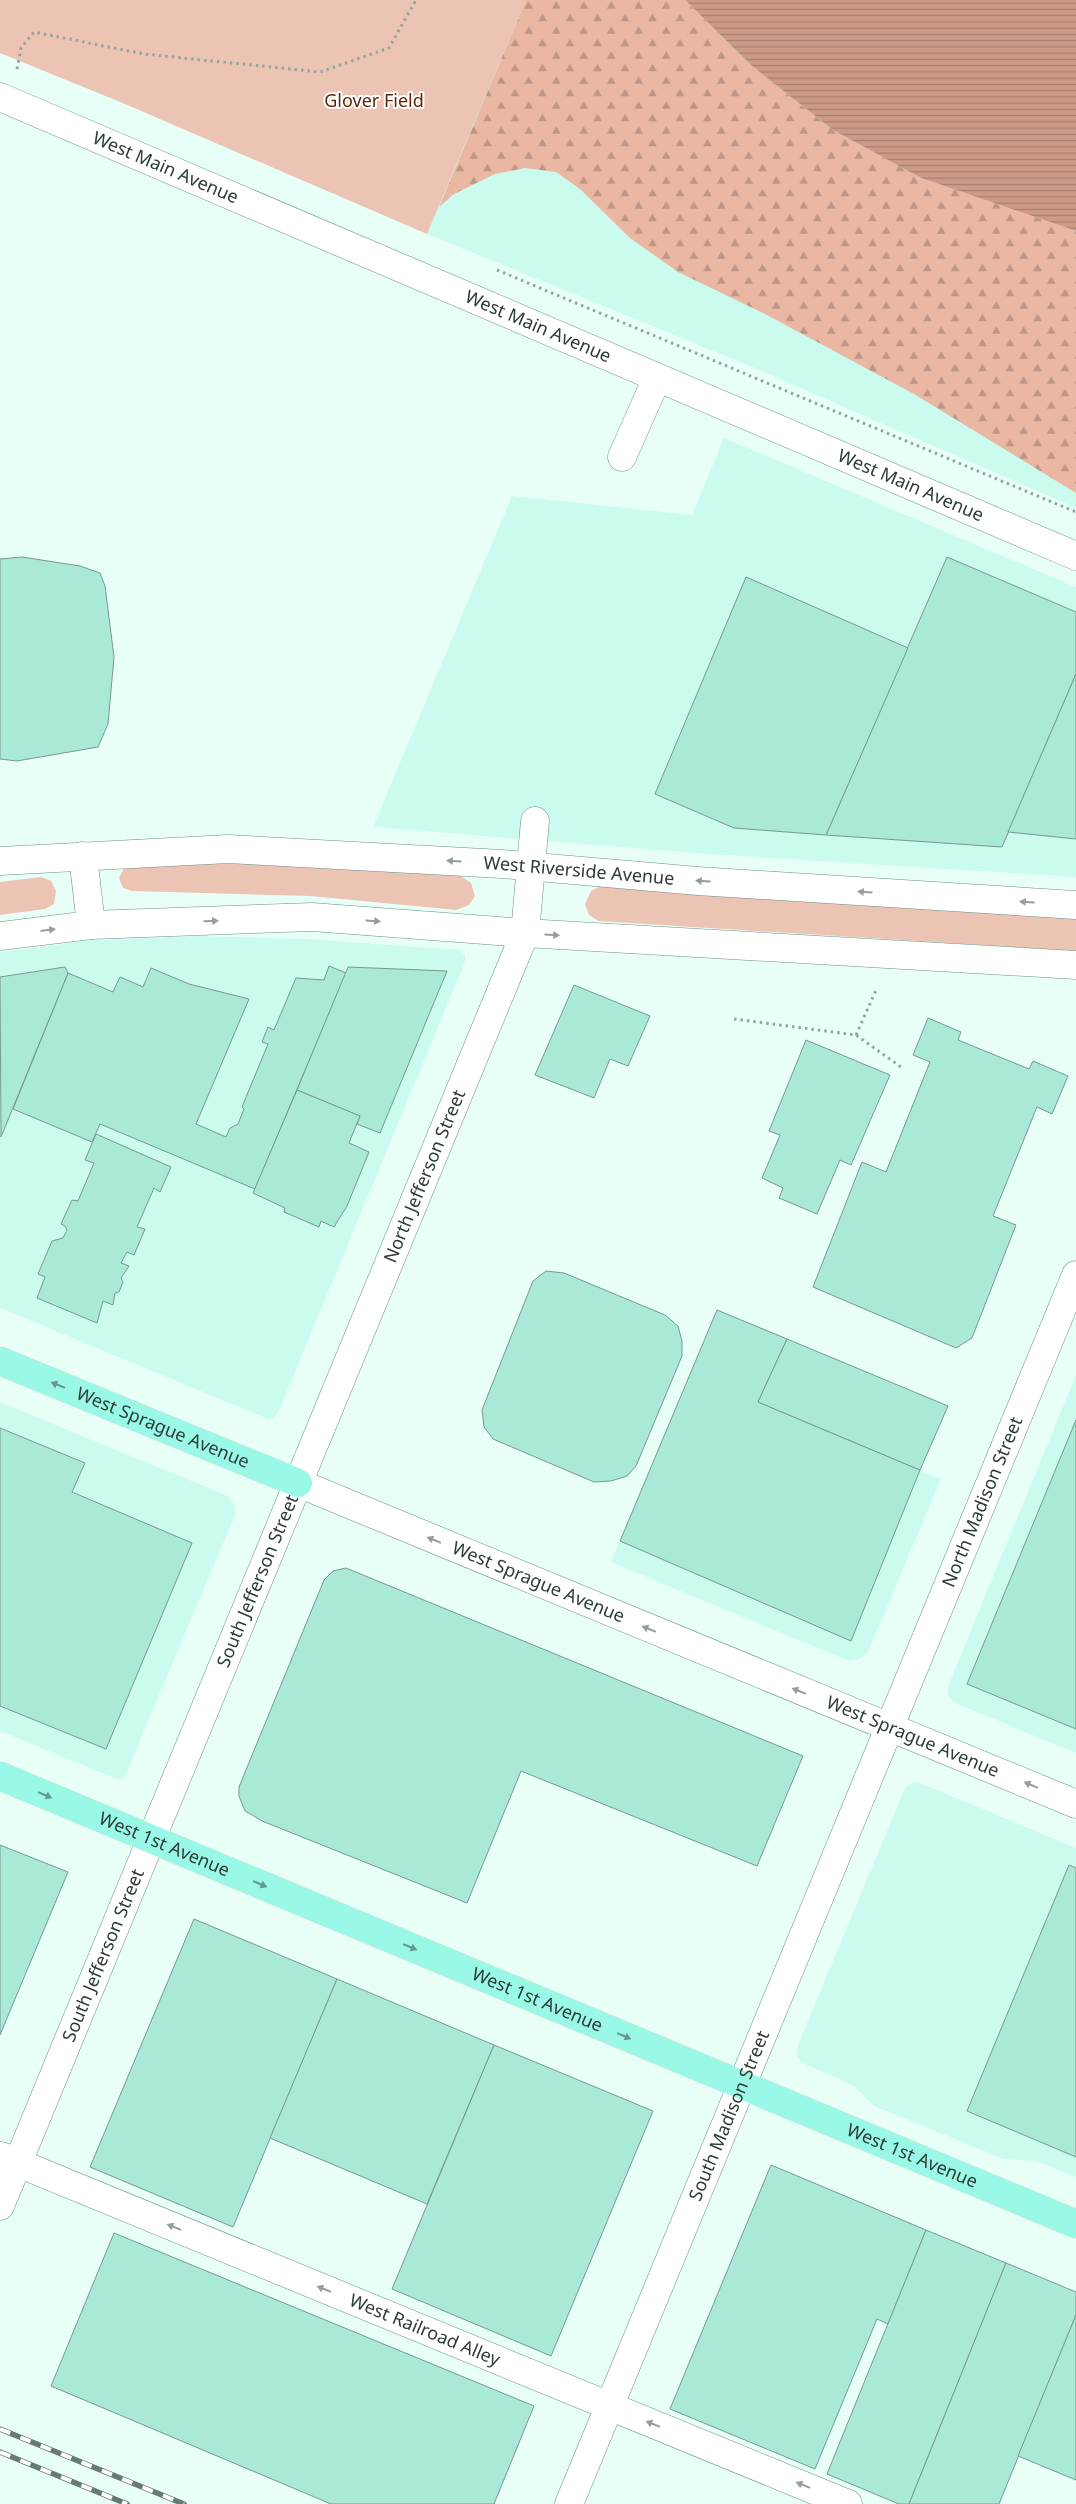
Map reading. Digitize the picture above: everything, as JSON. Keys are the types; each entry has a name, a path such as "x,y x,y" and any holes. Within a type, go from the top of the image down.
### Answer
{"main road":[{"name":"West Sprague Avenue","path":"0,1361 298,1483"},
{"name":"West 1st Avenue","path":"0,1776 1076,2224"}],"street":[{"name":"West Main Avenue","path":"0,97 1076,556"},
{"path":"622,457 657,378"},
{"name":"North Jefferson Street","path":"298,1483 525,933 532,866 534,821"},
{"name":"West Riverside Avenue","path":"0,861 228,849 532,866 698,881 1076,905"},
{"path":"83,856 91,925"},
{"path":"0,936 91,925 312,917 525,933 1076,964"},
{"name":"North Madison Street","path":"889,1728 1076,1275"},
{"name":"West Sprague Avenue","path":"298,1483 1076,1804"},
{"name":"South Jefferson Street","path":"0,2206 9,2159 150,1839 298,1483"},
{"name":"South Madison Street","path":"569,2504 889,1728"},
{"name":"West Railroad Alley","path":"9,2159 848,2504"}],"path":[{"path":"17,71 21,48 34,32 144,54 320,72 389,48 416,0"},
{"path":"856,1035 877,988"},
{"path":"734,1019 856,1035 901,1067"}],"shaded area":[{"path":"526,0 685,0 752,66 921,178 1076,231 1076,508 750,366 427,234"},
{"path":"685,0 1076,0 1076,231 921,178 833,130 752,66"},
{"path":"724,438 1076,587 1076,877 708,854 373,827 512,496 692,515"},
{"path":"199,936 307,939 460,950 465,955 465,962 278,1413 274,1418 268,1419 0,1308 0,952 94,940"},
{"path":"717,1310 786,1338 758,1403 941,1479 868,1652 860,1659 849,1661 611,1562"},
{"path":"1076,1375 1076,1753 955,1703 948,1696 948,1686"},
{"path":"0,1402 228,1496 234,1504 236,1513 124,1778 117,1779 0,1731"},
{"path":"918,1782 1076,1848 1076,2177 1036,2161 1004,2159 874,2106 853,2085 802,2063 797,2056 798,2045 905,1788 911,1783"}],"green space":[{"name":"Glover Field","path":"0,0 526,0 427,234 125,104 0,53"},
{"path":"526,0 685,0 752,66 833,130 921,178 1076,231 1076,493 914,394 765,314 678,272 630,238 580,189 556,172 525,168 495,174 454,194 439,207"},
{"path":"226,861 312,863 461,876 471,883 475,896 469,905 456,910 311,896 132,891 123,888 119,878 124,868 132,863"},
{"path":"41,877 51,881 56,891 54,904 45,909 0,915 0,882"},
{"path":"601,886 1076,918 1076,951 598,921 589,915 585,904 591,891"}],"building":[{"path":"22,557 80,566 100,573 105,586 114,657 108,724 98,747 17,761 0,759 0,559"},
{"path":"947,557 1076,612 1076,674 1002,847 826,835"},
{"path":"746,577 908,648 826,835 734,828 655,794"},
{"path":"1076,674 1076,839 1008,832"},
{"path":"329,966 346,973 255,1189 100,1124 92,1142 13,1109 68,973 113,992 120,977 143,987 151,968 189,984 249,999 196,1124 226,1137 230,1128 238,1124 244,1109 242,1107 268,1044 262,1042 268,1027 274,1030 296,978 324,980"},
{"path":"65,967 68,973 1,1137 0,977"},
{"path":"348,967 447,971 380,1133 357,1124 360,1116 297,1090"},
{"path":"574,985 650,1016 628,1066 610,1059 594,1098 535,1075"},
{"path":"928,1018 961,1032 958,1040 1029,1069 1033,1061 1068,1076 1052,1114 1037,1107 993,1216 1016,1225 972,1338 956,1348 813,1287 862,1162 886,1172 930,1062 913,1055"},
{"path":"806,1040 890,1075 851,1165 840,1160 817,1214 779,1198 783,1188 762,1178 780,1135 769,1131"},
{"path":"297,1090 360,1116 349,1143 369,1152 347,1206 334,1227 321,1221 319,1227 284,1212 285,1208 253,1193"},
{"path":"96,1134 171,1167 160,1192 154,1188 137,1227 145,1229 134,1255 127,1252 121,1263 129,1266 121,1278 123,1282 119,1292 115,1293 113,1305 103,1301 97,1323 37,1298 45,1277 38,1274 52,1241 63,1238 67,1230 61,1224 72,1200 78,1201 94,1163 85,1160"},
{"path":"546,1271 564,1273 665,1315 678,1326 682,1341 682,1356 636,1466 627,1476 611,1481 594,1482 493,1439 484,1427 482,1410 533,1281"},
{"path":"717,1310 787,1339 758,1402 920,1470 851,1641 620,1541"},
{"path":"787,1339 948,1406 920,1470 758,1402"},
{"path":"1076,1420 1076,1729 967,1684"},
{"path":"0,1428 85,1463 72,1492 192,1543 106,1749 0,1706"},
{"path":"346,1568 803,1756 757,1866 521,1771 467,1903 262,1821 245,1811 239,1796 239,1787 324,1580 333,1571"},
{"path":"0,1845 68,1872 0,2035"},
{"path":"1069,1865 1076,1868 1076,2157 967,2111"},
{"path":"194,1919 337,1979 233,2227 90,2167"},
{"path":"337,1979 494,2045 427,2204 270,2138"},
{"path":"494,2045 653,2111 551,2356 392,2289"},
{"path":"771,2165 926,2230 888,2324 877,2319 815,2469 670,2409"},
{"path":"926,2230 1006,2263 909,2504 899,2504 827,2474"},
{"path":"114,2233 534,2406 494,2504 331,2504 51,2386"},
{"path":"1006,2263 1076,2292 1076,2315 999,2504 909,2504"},
{"path":"1076,2315 1076,2480 1018,2456"}],"railway":[{"path":"0,2429 184,2504"},
{"path":"0,2452 127,2504"}]}
